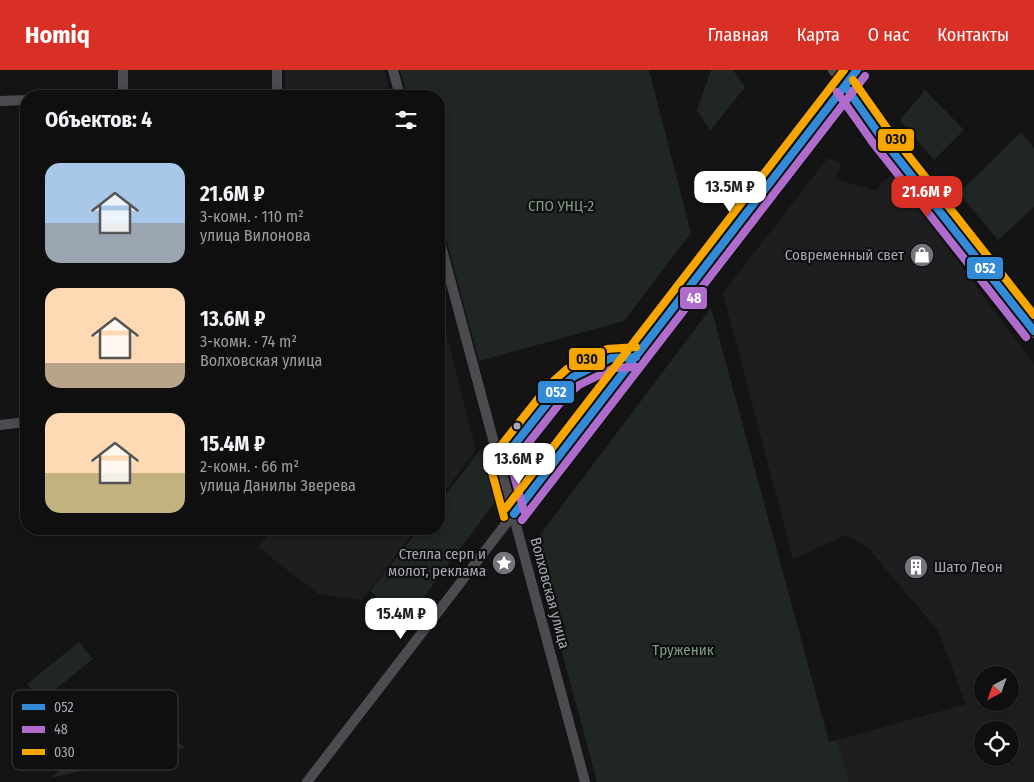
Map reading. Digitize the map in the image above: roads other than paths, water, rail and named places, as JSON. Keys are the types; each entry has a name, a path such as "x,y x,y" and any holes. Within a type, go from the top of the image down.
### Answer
{"street":[{"path":"123,70 123,90"},
{"path":"277,70 277,90"},
{"path":"393,70 398,90"},
{"path":"833,70 886,144 1034,331"},
{"path":"307,782 857,70"},
{"path":"0,101 20,100"},
{"name":"Волховская улица","path":"445,260 585,782"},
{"path":"0,425 20,423"}],"place":[{"name":"Современный свет","path":"922,255"},
{"name":"Стелла серп и молот, реклама","path":"504,563"},
{"name":"Шато Леон","path":"916,567"}],"park label":[{"name":"СПО УНЦ-2","path":"561,206"},
{"name":"Труженик","path":"683,650"}]}
